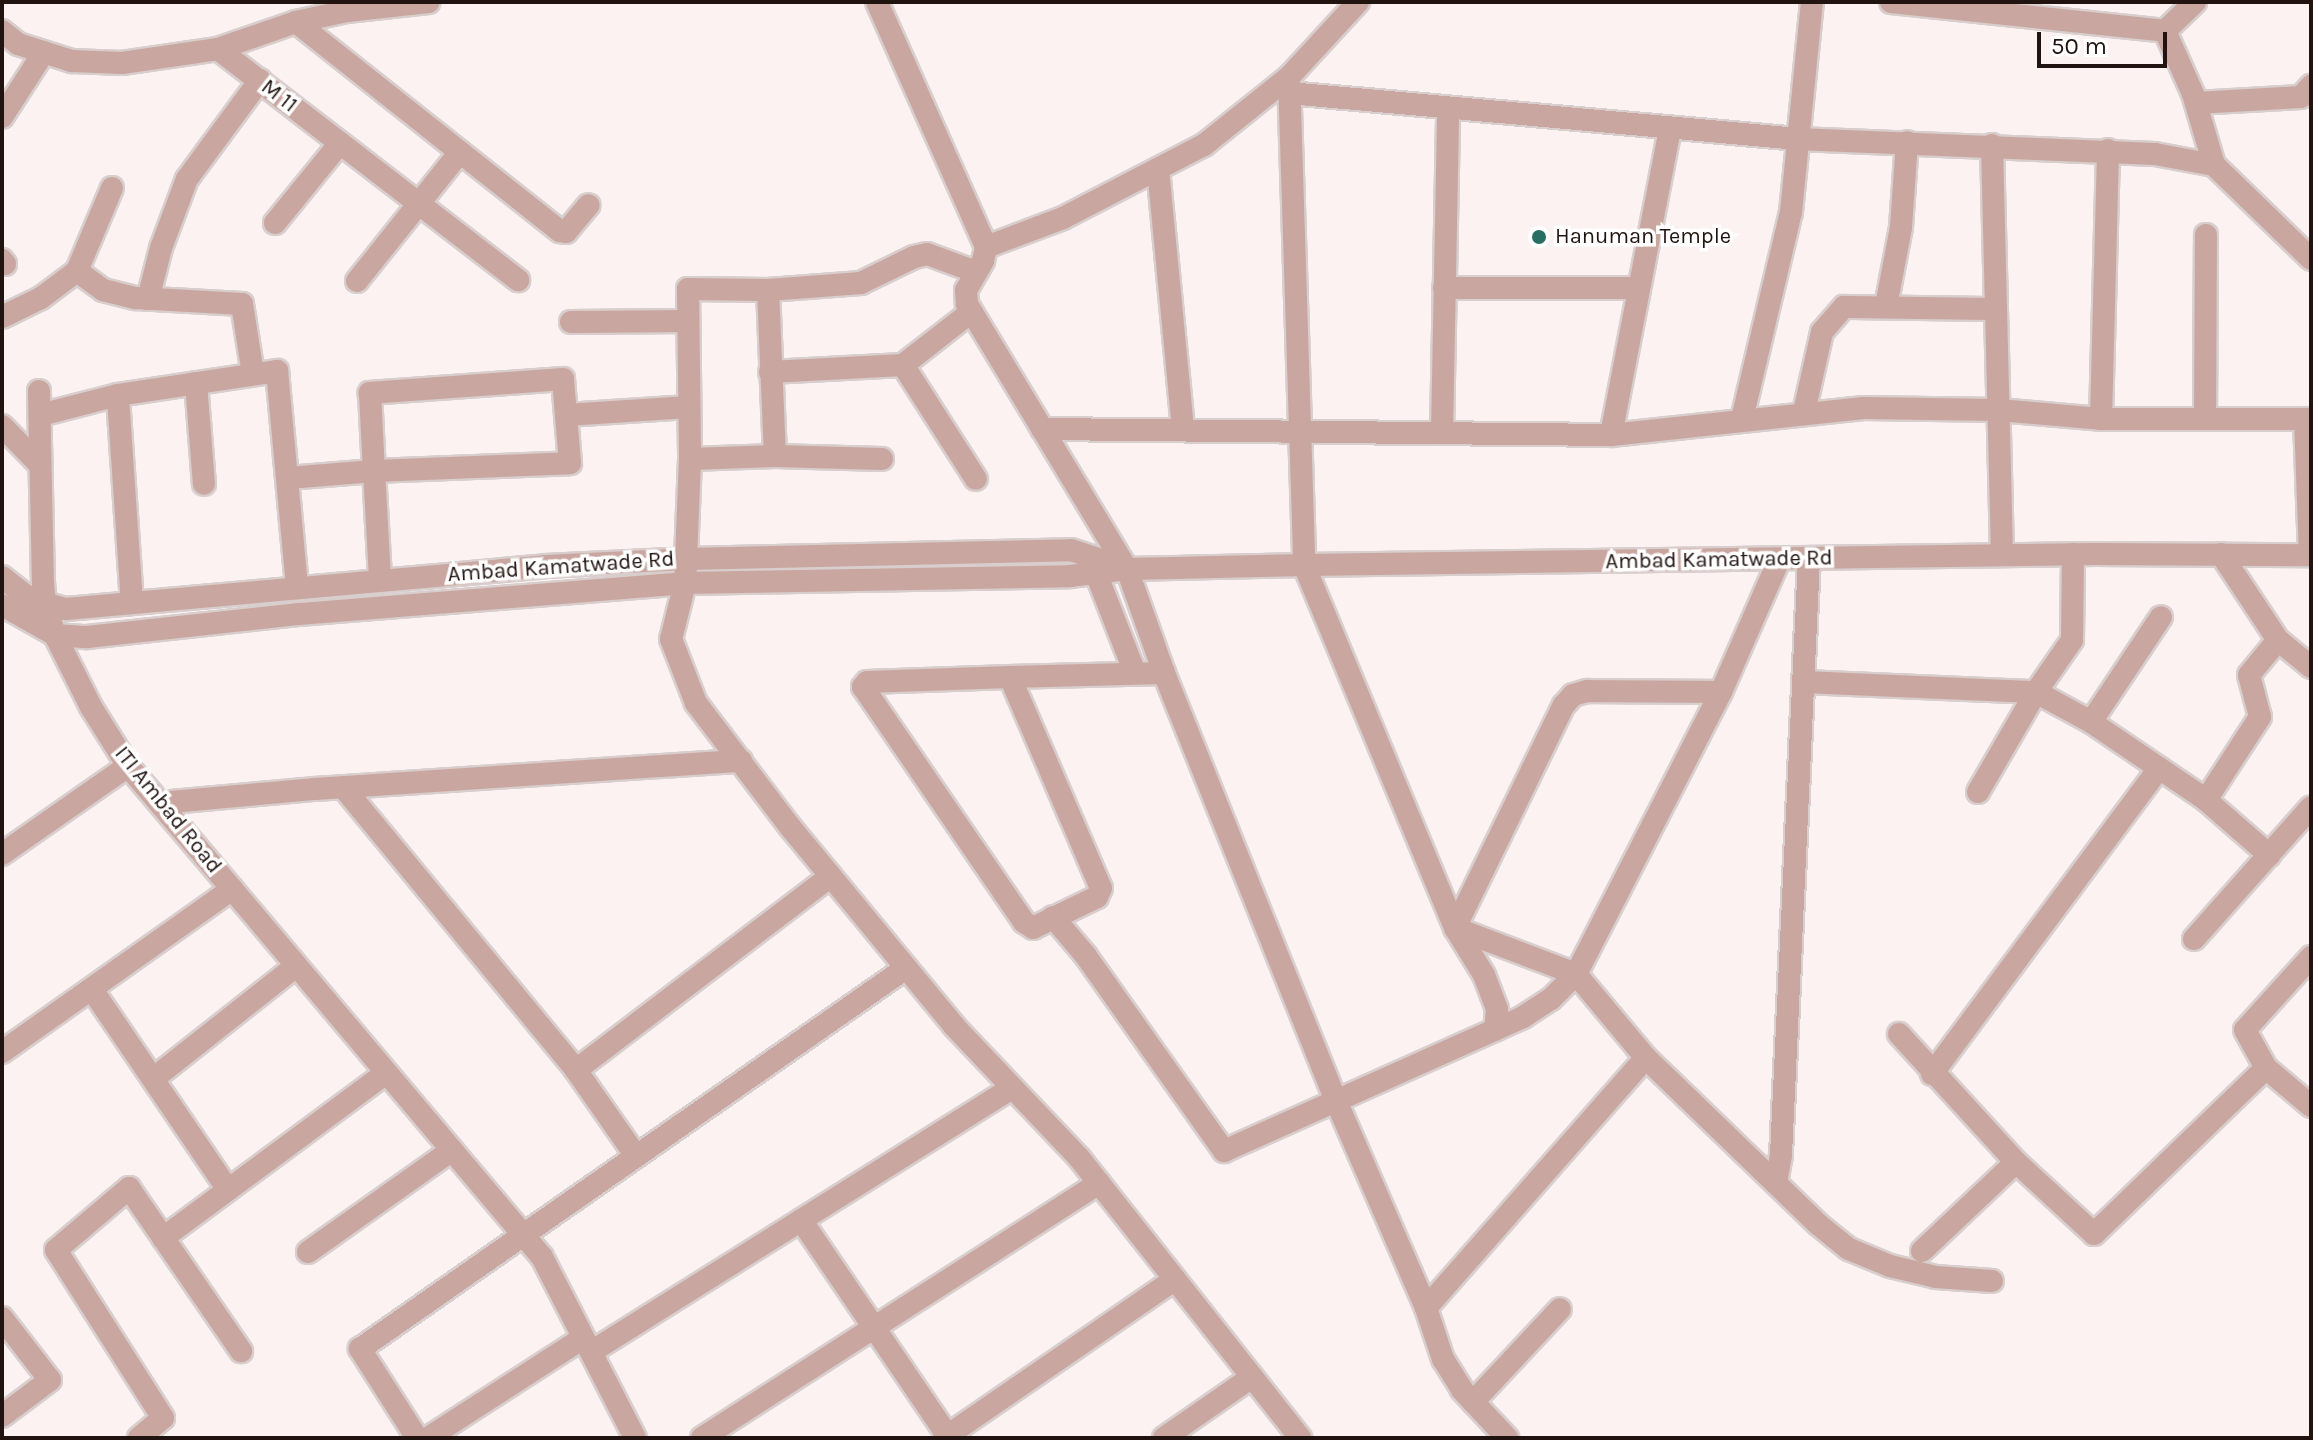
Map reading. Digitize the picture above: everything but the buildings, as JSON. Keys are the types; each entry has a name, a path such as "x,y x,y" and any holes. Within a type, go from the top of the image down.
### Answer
{"street":[{"path":"2,31 18,44 72,61 100,64 218,49 296,22 347,11 429,2"},
{"path":"877,2 986,247 966,290 971,312 1127,569 1164,673 1337,1103 1426,1308 1443,1359 1473,1402 1507,1438"},
{"path":"986,247 1063,218 1224,132 1289,85 1358,2"},
{"path":"1742,419 1791,212 1812,2"},
{"path":"1891,2 1997,8 2165,31"},
{"path":"2165,31 2195,2"},
{"path":"296,22 563,233 589,205"},
{"path":"2165,31 2196,103 2214,165 2311,259"},
{"name":"M 11","path":"218,49 518,280"},
{"path":"2,117 44,52"},
{"path":"148,299 161,248 187,179 260,80"},
{"path":"1289,85 1448,108 1670,128 1798,139 2108,150 2155,154 2214,165"},
{"path":"1289,85 1304,565 1455,928 1491,992 1497,1009 1495,1030"},
{"path":"2196,103 2301,97 2311,86"},
{"path":"1442,432 1448,108"},
{"path":"1611,435 1670,128"},
{"path":"1886,306 1901,227 1907,142"},
{"path":"275,223 340,143"},
{"path":"1992,145 2002,555"},
{"path":"2101,419 2108,150"},
{"path":"357,281 460,152"},
{"path":"1158,169 1183,430"},
{"path":"2,317 41,298 77,271 112,188"},
{"path":"2205,419 2206,235"},
{"path":"976,272 945,258 919,255 861,283 768,290 688,289 690,459 685,583 671,639 696,703 831,876 954,1026 1099,1183 1300,1438"},
{"path":"77,271 103,290 148,299 242,304 253,374"},
{"path":"1444,288 1639,288"},
{"path":"768,290 775,456"},
{"path":"1804,412 1822,332 1829,320 1844,307 1996,309"},
{"path":"770,372 903,365 971,312"},
{"path":"571,322 687,321"},
{"path":"903,365 976,479"},
{"path":"40,415 118,395 277,371 297,588"},
{"path":"288,478 374,471 570,463 563,379 370,393 374,471 380,580"},
{"path":"196,383 204,484"},
{"name":"ITI Ambad Road","path":"2,1052 93,991 232,889 128,766 91,707 55,635 45,605 39,391"},
{"path":"118,395 132,603"},
{"path":"566,415 689,407"},
{"path":"1042,429 1611,435 1864,408 1999,410 2101,419 2309,419 2310,555"},
{"path":"2,426 40,465"},
{"path":"690,459 775,456 882,459"},
{"name":"Ambad Kamatwade Rd","path":"2,577 45,605 66,609 545,566 686,559 1071,550 1127,569"},
{"path":"1978,792 2036,692 2072,640 2073,554"},
{"name":"Ambad Kamatwade Rd","path":"2,605 55,635 87,637 344,610 685,583 1070,576 1127,569 1304,565 2073,554 2310,555"},
{"path":"2221,554 2278,640 2311,667"},
{"path":"1776,1183 1781,1155 1809,559"},
{"path":"1053,917 1086,956 1224,1151 1495,1030 1540,1007 1576,974 1721,692 1779,560"},
{"path":"1096,573 1135,673"},
{"path":"2091,722 2161,617"},
{"path":"2206,800 2260,717 2249,675 2278,640"},
{"path":"1010,677 1101,888 1097,897 1033,928 1024,922 863,687 867,682 1010,677 1135,673 1164,673"},
{"path":"1804,682 2036,692 2091,722 2206,800 2269,855"},
{"path":"1455,928 1564,705 1573,695 1587,691 1721,692"},
{"path":"160,803 343,787 741,761"},
{"path":"2,854 128,766"},
{"path":"1932,1074 2159,768"},
{"path":"343,787 576,1070 636,1156"},
{"path":"2194,939 2311,807"},
{"path":"576,1070 831,876"},
{"path":"232,889 542,1257 635,1438"},
{"path":"1455,928 1576,974 1646,1058 1849,1249 1890,1266 1936,1277 1992,1281"},
{"path":"2311,957 2245,1030 2266,1068 2311,1106"},
{"path":"153,1079 296,966"},
{"path":"417,1438 360,1349 906,968"},
{"path":"93,991 228,1190"},
{"path":"1899,1034 1932,1074 2016,1162 2094,1234 2266,1068"},
{"path":"1426,1308 1646,1058"},
{"path":"163,1238 385,1074"},
{"path":"428,1438 801,1220 1012,1088"},
{"path":"308,1252 452,1150"},
{"path":"1922,1251 2016,1162"},
{"path":"702,1438 1099,1183"},
{"path":"139,1438 163,1418 56,1250 129,1188 241,1351"},
{"path":"801,1220 947,1437 1175,1279"},
{"path":"1473,1402 1560,1309"},
{"path":"2,1318 50,1380 2,1416"},
{"path":"1164,1438 1252,1377"}],"place":[{"name":"Hanuman Temple","path":"1539,237"}]}
